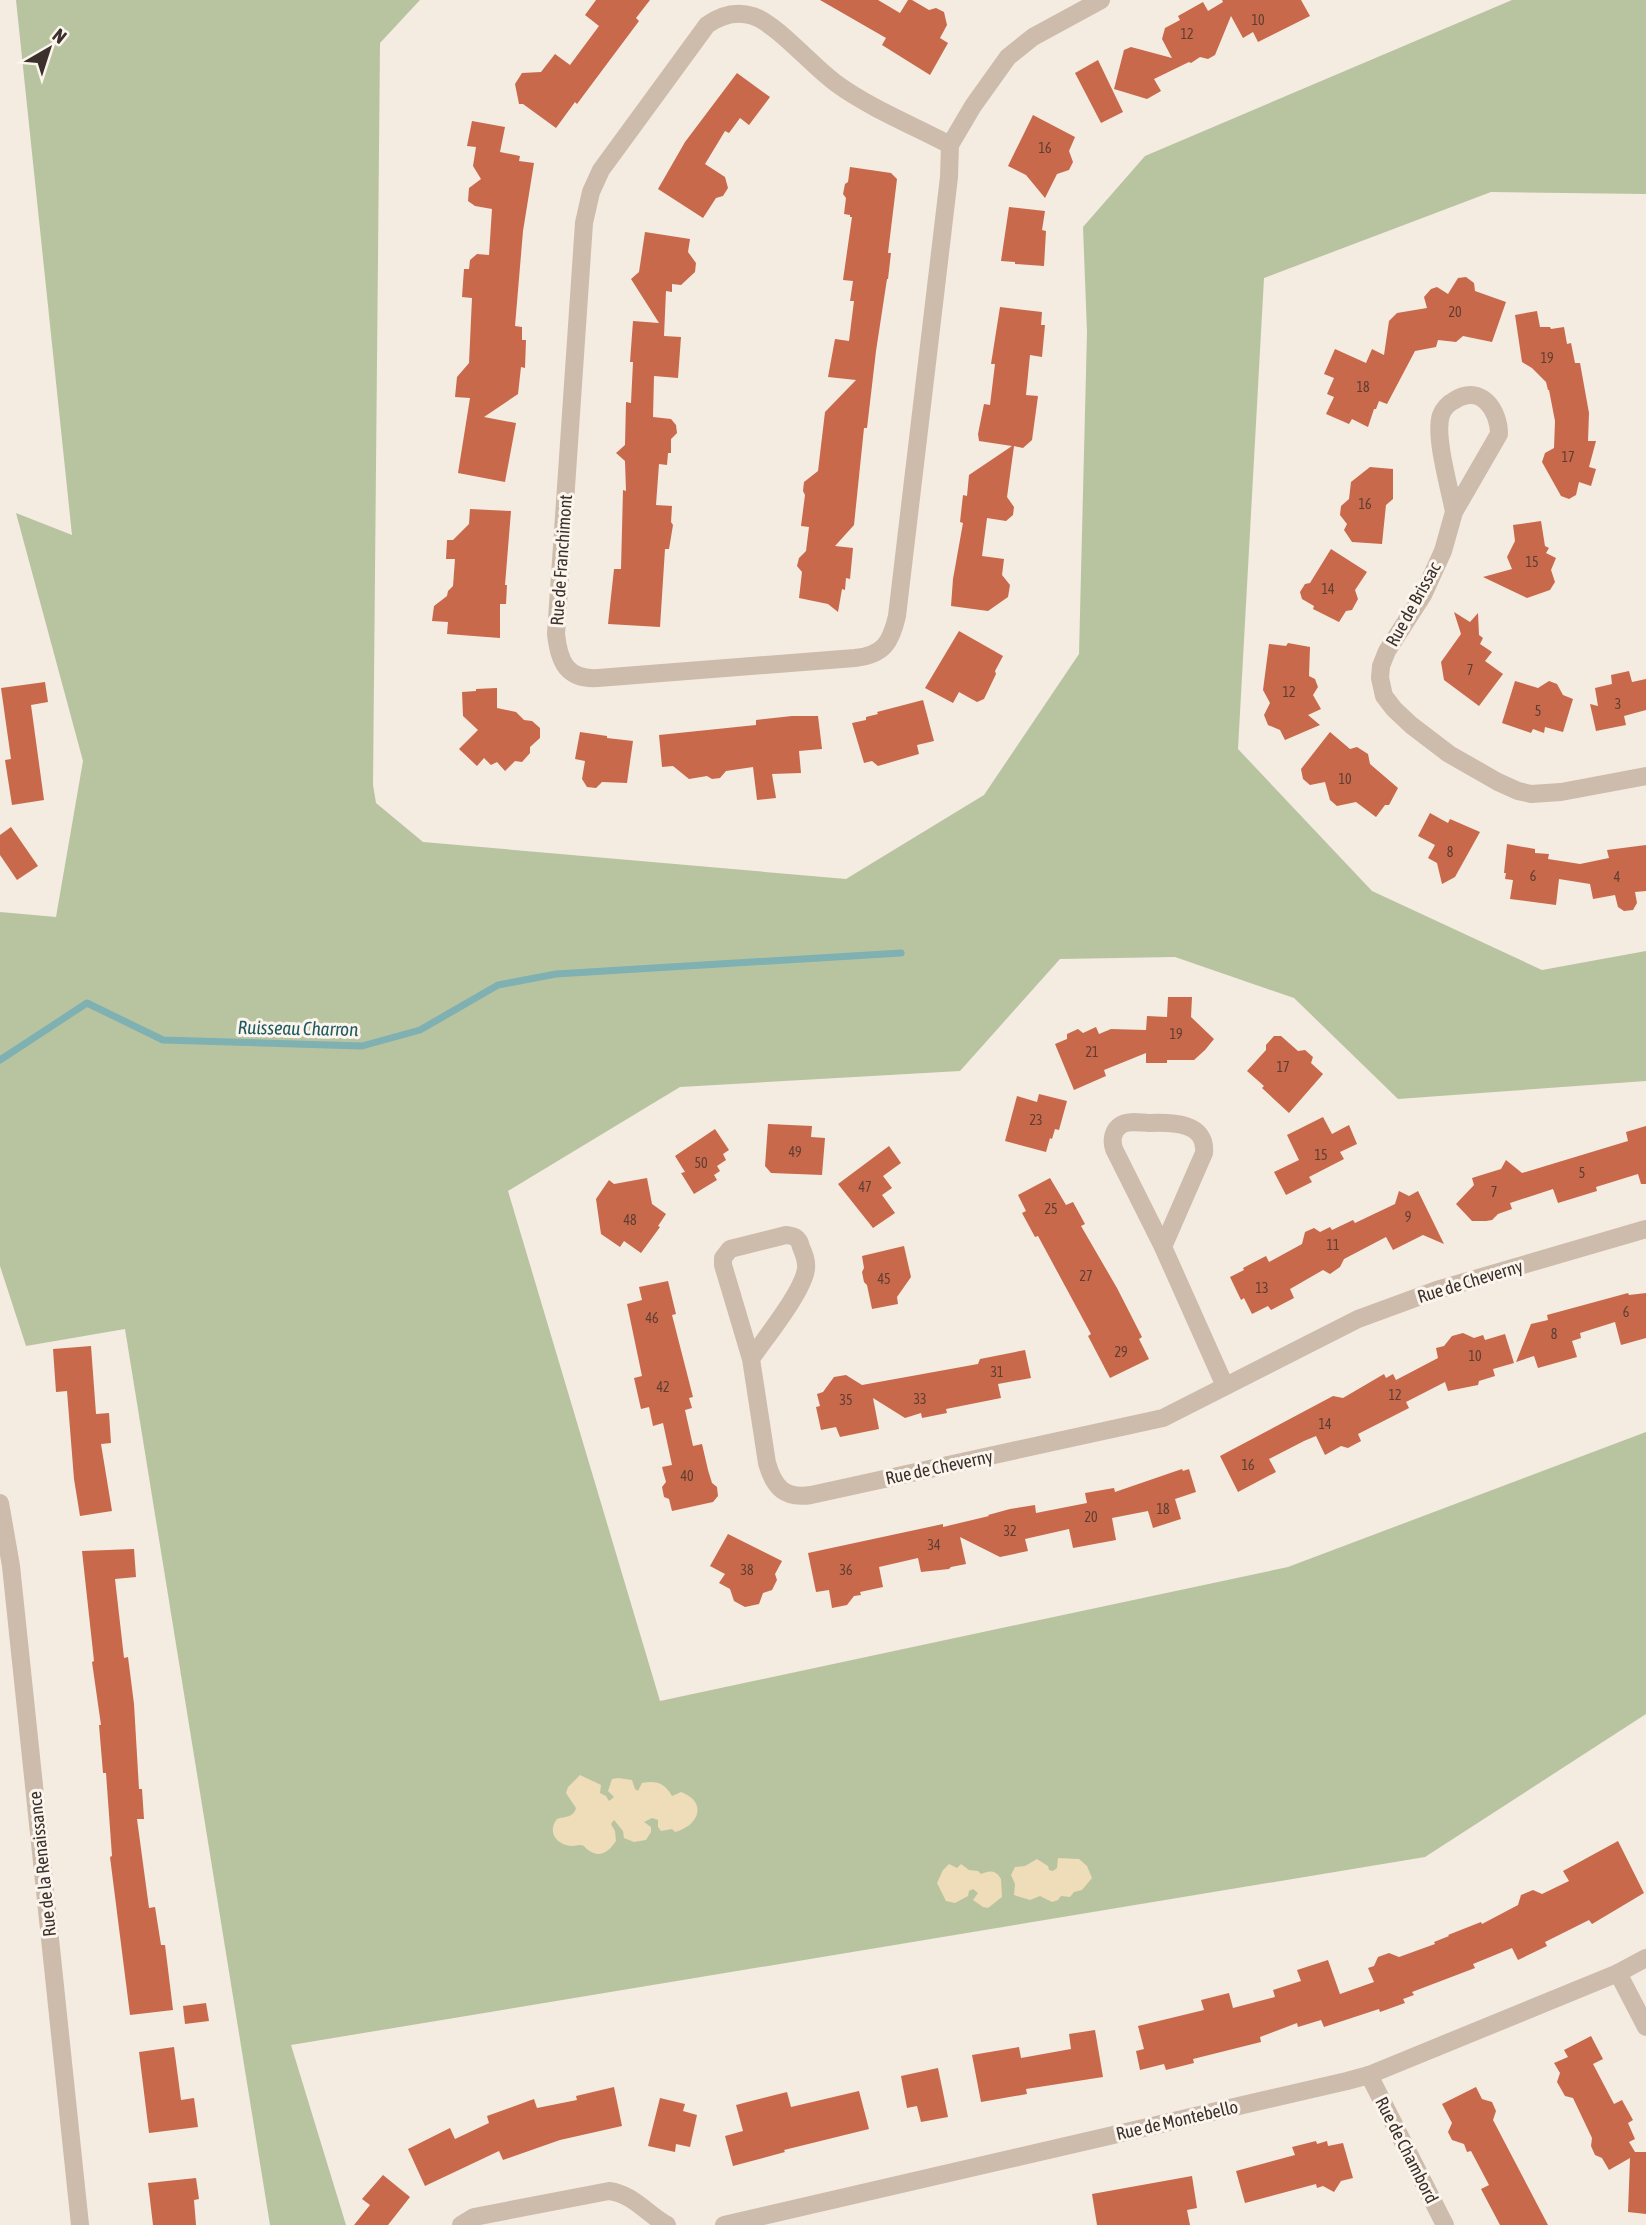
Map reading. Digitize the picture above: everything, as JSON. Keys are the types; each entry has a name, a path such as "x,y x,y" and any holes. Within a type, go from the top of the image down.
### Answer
{"street":[{"name":"Rue de Franchimont","path":"950,145 844,89 824,75 764,21 742,14 728,15 707,24 601,170 591,192 584,223 556,634 557,648 562,660 576,676 586,679 855,659 877,654 885,647 897,615 949,177 950,145 973,106 1008,57 1033,37 1101,0"},
{"name":"Rue de Brissac","path":"1454,512 1439,429 1441,414 1448,404 1470,394 1484,400 1494,409 1499,421 1499,434 1454,512 1443,551 1423,595 1387,651 1380,678 1384,696 1394,709 1449,754 1498,782 1531,794 1561,792 1646,776"},
{"path":"1163,1247 1204,1153 1204,1147 1194,1129 1179,1123 1126,1123 1118,1127 1112,1142 1163,1247 1225,1386"},
{"name":"Rue de Cheverny","path":"751,1359 797,1291 804,1275 806,1262 800,1241 792,1236 786,1235 730,1249 723,1258 751,1359 769,1469 783,1491 794,1496 811,1495 1148,1422 1183,1408 1358,1319 1420,1296 1646,1229"},
{"name":"Rue de la Renaissance","path":"0,1503 11,1566 80,2225"},
{"name":"Rue de Montebello","path":"724,2225 1369,2075 1618,1973 1646,1958"},
{"path":"1618,1973 1646,2027"},
{"name":"Rue de Chambord","path":"1369,2075 1445,2225"},
{"path":"461,2225 474,2217 609,2191 628,2196 654,2218 667,2225"}],"green space":[{"path":"16,0 420,0 380,43 373,785 376,803 423,842 846,879 984,795 1079,654 1087,332 1083,227 1145,156 1512,0 1646,0 1646,194 1491,192 1264,278 1238,749 1372,891 1542,970 1646,951 1646,1081 1398,1099 1294,998 1175,957 1060,959 960,1071 680,1087 508,1191 660,1701 1288,1567 1646,1432 1646,1714 1425,1857 291,2045 346,2225 270,2225 125,1329 26,1346 0,1266 0,912 56,917 83,761 16,513 72,535"}],"sand":[{"path":"580,1775 601,1785 600,1793 609,1801 614,1797 608,1791 612,1779 632,1780 638,1791 642,1783 660,1784 672,1796 681,1792 689,1796 695,1802 697,1814 690,1825 675,1832 672,1829 661,1831 658,1820 652,1818 644,1822 651,1827 646,1840 634,1842 624,1838 623,1831 614,1820 611,1824 616,1841 601,1854 593,1853 582,1845 566,1845 555,1837 554,1824 557,1819 569,1816 575,1811 576,1808 566,1793 568,1787"},
{"path":"1058,1858 1079,1859 1087,1866 1092,1878 1082,1890 1074,1892 1070,1897 1061,1896 1052,1902 1040,1896 1030,1900 1014,1895 1015,1884 1011,1875 1015,1867 1025,1866 1037,1859 1053,1871 1057,1868"},
{"path":"949,1864 957,1868 961,1864 981,1874 995,1872 1001,1879 1002,1897 988,1908 983,1907 973,1900 978,1893 973,1889 968,1896 955,1903 946,1901 937,1883"}],"building":[{"path":"596,0 650,0 636,18 639,21 556,128 523,104 519,104 515,84 522,73 541,72 555,54 570,65 599,26 585,15"},
{"path":"820,0 878,0 900,13 908,0 929,10 936,8 944,12 947,25 940,38 948,43 930,75 882,45 886,38"},
{"path":"1222,0 1301,0 1310,16 1258,42 1253,32 1243,38 1231,16 1215,55 1208,59 1200,57 1154,79 1161,91 1147,99 1114,89 1124,50 1131,47 1172,58 1162,39 1165,28 1180,20 1178,16 1203,2 1208,11 1223,2"},
{"path":"1098,60 1123,112 1101,123 1075,73"},
{"path":"737,73 770,97 749,125 740,118 729,133 725,131 705,164 725,177 728,188 723,196 716,198 703,218 658,189 685,142"},
{"path":"1033,115 1075,137 1069,151 1073,162 1069,170 1057,174 1045,198 1026,175 1008,166"},
{"path":"472,121 505,127 500,152 520,156 519,161 534,163 523,231 515,326 522,327 522,340 526,340 525,368 521,367 518,394 484,417 516,423 505,482 458,473 470,398 455,397 457,377 469,363 472,298 462,297 464,269 469,269 470,260 477,254 489,255 492,209 475,206 468,201 469,188 481,179 473,166 476,147 467,146"},
{"path":"850,167 891,173 897,179 888,253 891,253 888,279 867,428 864,428 854,525 835,546 853,548 850,579 846,578 845,590 842,589 838,612 828,604 799,598 802,572 797,566 799,558 806,551 809,527 801,526 804,482 818,471 825,412 856,380 828,377 835,339 849,341 854,301 850,301 853,281 843,280 852,217 844,214 846,198 843,194"},
{"path":"1009,207 1045,211 1042,230 1046,231 1044,266 1001,261"},
{"path":"645,232 690,239 688,252 696,263 695,272 681,285 672,284 672,292 666,291 664,336 681,337 678,378 654,376 653,417 671,419 676,425 677,433 671,439 671,453 668,453 667,465 659,464 656,505 672,506 673,525 669,549 665,549 660,627 608,624 614,569 621,569 623,490 626,491 625,461 616,453 625,445 626,402 631,403 633,321 659,323 631,279 639,272"},
{"path":"1466,277 1474,283 1475,291 1506,302 1492,342 1463,336 1456,342 1438,340 1436,347 1415,351 1387,404 1379,401 1374,409 1368,427 1352,419 1349,424 1326,414 1334,397 1327,394 1334,378 1324,374 1335,349 1366,363 1372,349 1384,355 1389,321 1397,313 1427,308 1424,297 1431,289 1437,287 1448,294 1458,278"},
{"path":"1000,307 1042,312 1041,325 1045,325 1042,357 1030,355 1026,395 1038,396 1032,440 1023,448 1014,446 1007,497 1014,507 1013,515 1006,521 987,518 982,556 1004,559 1002,575 1010,585 1008,597 988,611 951,606 963,523 960,522 963,495 967,496 969,475 1012,446 979,441 978,434 984,404 990,405 995,364 991,364"},
{"path":"1537,311 1540,327 1564,327 1575,363 1580,363 1589,413 1588,441 1596,441 1589,467 1596,469 1591,486 1579,482 1576,495 1569,499 1561,496 1542,462 1545,453 1554,448 1555,421 1549,390 1546,382 1522,362 1515,315"},
{"path":"1370,467 1393,469 1393,499 1386,505 1382,544 1352,542 1344,530 1347,524 1340,515 1341,506 1349,499 1351,482"},
{"path":"470,509 511,511 506,604 500,604 500,638 447,634 448,622 432,621 434,606 447,596 453,586 455,559 446,559 447,540 453,540 469,524"},
{"path":"1541,521 1545,546 1549,548 1546,553 1556,558 1551,570 1555,582 1550,590 1527,598 1483,577 1512,569 1507,557 1515,541 1513,525"},
{"path":"1331,549 1367,572 1355,590 1358,599 1352,610 1346,611 1339,622 1313,609 1314,606 1302,599 1300,592 1305,584 1310,583"},
{"path":"1454,612 1470,622 1478,613 1479,635 1483,638 1480,644 1492,652 1485,661 1503,674 1479,706 1444,680 1441,662 1461,634"},
{"path":"959,631 1003,656 984,699 977,702 959,692 953,703 925,688"},
{"path":"1288,643 1310,647 1309,676 1315,679 1318,687 1313,695 1321,709 1308,715 1320,725 1285,740 1280,730 1268,725 1264,715 1270,703 1263,690 1269,644 1286,646"},
{"path":"1629,671 1632,682 1646,679 1646,710 1624,716 1626,725 1596,731 1590,704 1598,706 1595,688 1612,684 1611,675"},
{"path":"1515,681 1538,688 1549,681 1557,684 1563,695 1573,699 1563,732 1545,727 1544,733 1533,729 1531,733 1502,723"},
{"path":"45,682 48,702 31,705 44,800 12,805 5,760 11,759 1,688"},
{"path":"497,688 497,708 516,712 524,720 532,721 540,728 540,738 530,747 530,753 522,762 515,761 505,771 497,762 491,765 484,758 477,766 459,749 478,730 463,716 462,692"},
{"path":"923,700 934,741 917,745 919,754 878,766 872,761 864,763 852,723 866,720 866,717 878,714 877,712"},
{"path":"818,716 822,749 799,751 801,773 772,774 776,798 757,800 753,767 726,771 720,778 712,779 707,776 689,779 673,766 662,767 659,735 756,725 756,720"},
{"path":"580,732 633,741 627,783 602,782 596,788 587,787 582,779 585,761 575,759"},
{"path":"1330,732 1350,749 1357,747 1368,754 1370,764 1398,788 1389,805 1385,805 1376,817 1356,802 1337,806 1330,800 1325,782 1310,785 1303,779 1301,769"},
{"path":"1430,813 1448,823 1450,819 1480,832 1455,877 1442,884 1437,863 1428,858 1435,845 1418,836"},
{"path":"11,827 38,866 17,880 0,855 0,835"},
{"path":"1507,844 1535,849 1535,853 1549,854 1548,859 1580,864 1609,858 1607,850 1646,845 1646,891 1635,892 1637,903 1633,910 1624,911 1618,907 1615,895 1593,899 1590,884 1559,879 1556,905 1510,899 1513,880 1505,879 1504,873"},
{"path":"1168,997 1192,997 1191,1017 1214,1039 1205,1050 1194,1060 1167,1060 1167,1063 1146,1063 1146,1053 1104,1070 1106,1076 1074,1090 1055,1044 1067,1039 1067,1034 1078,1029 1083,1033 1096,1027 1099,1034 1111,1029 1146,1030 1147,1016 1167,1017"},
{"path":"1274,1036 1281,1036 1298,1051 1305,1050 1313,1057 1311,1063 1323,1074 1289,1113 1247,1071 1266,1050 1266,1045"},
{"path":"1039,1094 1067,1101 1059,1130 1055,1129 1046,1152 1005,1141 1017,1096 1037,1102"},
{"path":"1323,1117 1332,1134 1349,1125 1357,1144 1340,1152 1344,1159 1309,1177 1312,1182 1286,1195 1274,1172 1299,1160 1287,1135"},
{"path":"768,1124 812,1126 811,1137 825,1138 822,1175 771,1173 765,1166"},
{"path":"1646,1126 1646,1184 1641,1184 1638,1174 1558,1203 1553,1189 1510,1203 1512,1209 1486,1221 1472,1221 1456,1204 1474,1185 1472,1178 1501,1169 1506,1160 1522,1173 1628,1141 1626,1132"},
{"path":"715,1129 729,1150 723,1154 726,1160 717,1166 720,1171 714,1175 717,1180 694,1194 681,1173 685,1172 675,1156"},
{"path":"889,1146 901,1163 883,1176 892,1188 882,1195 895,1213 873,1228 838,1184"},
{"path":"647,1178 652,1204 666,1214 641,1253 624,1241 620,1247 601,1234 596,1199 609,1180 614,1184"},
{"path":"1050,1178 1066,1205 1073,1202 1085,1224 1081,1226 1142,1337 1139,1339 1149,1359 1110,1378 1088,1336 1091,1334 1038,1236 1035,1237 1022,1213 1026,1211 1018,1195"},
{"path":"1399,1191 1409,1196 1418,1191 1444,1244 1423,1235 1393,1250 1386,1237 1344,1259 1340,1267 1330,1274 1323,1270 1290,1289 1294,1298 1271,1310 1268,1306 1252,1314 1244,1298 1241,1300 1230,1277 1244,1270 1243,1268 1266,1256 1269,1262 1302,1244 1305,1232 1314,1228 1320,1232 1330,1227 1332,1230 1353,1220 1355,1223 1395,1204"},
{"path":"904,1246 911,1277 897,1297 898,1304 872,1309 862,1272 862,1256"},
{"path":"668,1281 676,1314 672,1315 693,1397 689,1398 692,1408 685,1410 693,1446 702,1444 718,1496 713,1502 672,1511 662,1487 666,1482 662,1467 672,1465 663,1423 653,1426 649,1407 641,1409 634,1378 642,1376 627,1304 642,1300 639,1287"},
{"path":"1628,1293 1646,1293 1646,1338 1621,1345 1615,1322 1580,1333 1581,1338 1572,1341 1577,1357 1538,1368 1534,1356 1516,1362 1531,1324 1548,1320 1547,1315"},
{"path":"1463,1333 1474,1338 1483,1335 1485,1340 1505,1334 1514,1363 1493,1369 1495,1376 1479,1381 1478,1385 1448,1391 1445,1382 1406,1402 1409,1408 1358,1434 1361,1441 1348,1448 1341,1446 1325,1455 1316,1436 1304,1441 1269,1459 1276,1472 1238,1492 1220,1456 1333,1396 1343,1398 1384,1374 1386,1378 1393,1374 1396,1380 1438,1358 1436,1348 1444,1346 1452,1336"},
{"path":"91,1346 96,1414 109,1413 111,1443 101,1444 112,1511 80,1516 74,1479 67,1391 56,1392 53,1349"},
{"path":"1025,1350 1031,1378 998,1384 1001,1398 946,1409 947,1413 922,1418 921,1413 905,1418 873,1398 879,1429 840,1437 836,1427 821,1430 816,1407 820,1406 817,1394 823,1392 834,1377 846,1375 862,1385 978,1364 980,1359"},
{"path":"1189,1469 1196,1492 1175,1499 1181,1519 1153,1528 1148,1511 1112,1518 1116,1540 1073,1548 1069,1529 1025,1539 1028,1551 1000,1557 960,1537 966,1564 921,1572 918,1558 879,1567 883,1587 860,1592 861,1595 854,1596 847,1605 832,1608 829,1590 816,1592 808,1553 943,1524 943,1527 1010,1509 1035,1505 1036,1513 1087,1503 1085,1493 1114,1488 1115,1492"},
{"path":"728,1534 782,1561 775,1574 777,1580 772,1590 763,1593 759,1604 745,1607 734,1601 730,1589 719,1583 725,1574 710,1566"},
{"path":"134,1549 136,1577 115,1579 124,1658 128,1657 134,1704 139,1789 142,1789 144,1819 137,1819 149,1908 155,1907 161,1945 165,1945 173,2010 130,2015 110,1857 106,1773 103,1773 101,1725 92,1662 82,1551"},
{"path":"1618,1841 1644,1893 1592,1924 1589,1920 1545,1942 1547,1946 1518,1960 1512,1948 1473,1964 1475,1968 1412,1992 1414,1995 1403,1999 1405,2003 1380,2012 1379,2009 1324,2027 1321,2020 1298,2027 1297,2023 1260,2037 1261,2042 1193,2059 1194,2063 1166,2070 1164,2064 1140,2070 1136,2051 1144,2049 1138,2026 1204,2010 1201,2000 1229,1993 1233,2008 1275,1997 1273,1990 1301,1981 1297,1970 1328,1960 1340,1994 1374,1982 1368,1968 1374,1966 1378,1957 1389,1953 1399,1957 1435,1944 1434,1942 1448,1935 1481,1922 1482,1924 1518,1905 1521,1895 1533,1890 1542,1894 1569,1881 1563,1871"},
{"path":"206,2003 209,2021 185,2024 183,2006"},
{"path":"1095,2030 1103,2077 1026,2089 1027,2094 981,2102 972,2055 1019,2047 1021,2058 1071,2049 1069,2034"},
{"path":"1591,2036 1603,2059 1593,2064 1614,2104 1622,2100 1633,2120 1628,2123 1635,2139 1629,2142 1635,2152 1646,2152 1646,2214 1628,2212 1630,2158 1609,2170 1602,2158 1595,2155 1591,2146 1592,2138 1573,2098 1565,2096 1557,2082 1560,2073 1554,2063 1568,2057 1564,2050"},
{"path":"174,2047 181,2100 194,2098 198,2127 149,2133 139,2052"},
{"path":"938,2068 948,2117 921,2122 917,2106 907,2108 901,2076"},
{"path":"614,2087 622,2126 560,2140 503,2160 499,2151 425,2186 408,2149 450,2128 455,2139 489,2123 487,2116 534,2099 537,2108 577,2100 576,2096"},
{"path":"1476,2087 1482,2099 1492,2102 1496,2111 1493,2120 1548,2225 1500,2225 1481,2189 1489,2185 1471,2151 1467,2152 1464,2144 1452,2140 1448,2132 1452,2123 1442,2104"},
{"path":"859,2091 869,2129 733,2166 725,2136 743,2131 736,2105 787,2092 791,2107"},
{"path":"660,2098 685,2104 683,2111 697,2115 690,2147 676,2144 675,2152 648,2146"},
{"path":"1316,2141 1317,2144 1327,2141 1328,2146 1343,2143 1353,2178 1341,2181 1334,2192 1323,2186 1317,2188 1316,2184 1245,2203 1236,2171 1295,2155 1292,2147"},
{"path":"383,2175 410,2197 388,2225 354,2225 370,2205 362,2199"},
{"path":"1192,2176 1197,2208 1187,2210 1190,2225 1097,2225 1092,2194"},
{"path":"196,2178 199,2199 194,2200 196,2225 153,2225 148,2183"}],"waterway":[{"name":"Ruisseau Charron","path":"0,1060 87,1003 163,1040 362,1046 420,1030 498,985 556,974 901,953"}]}
